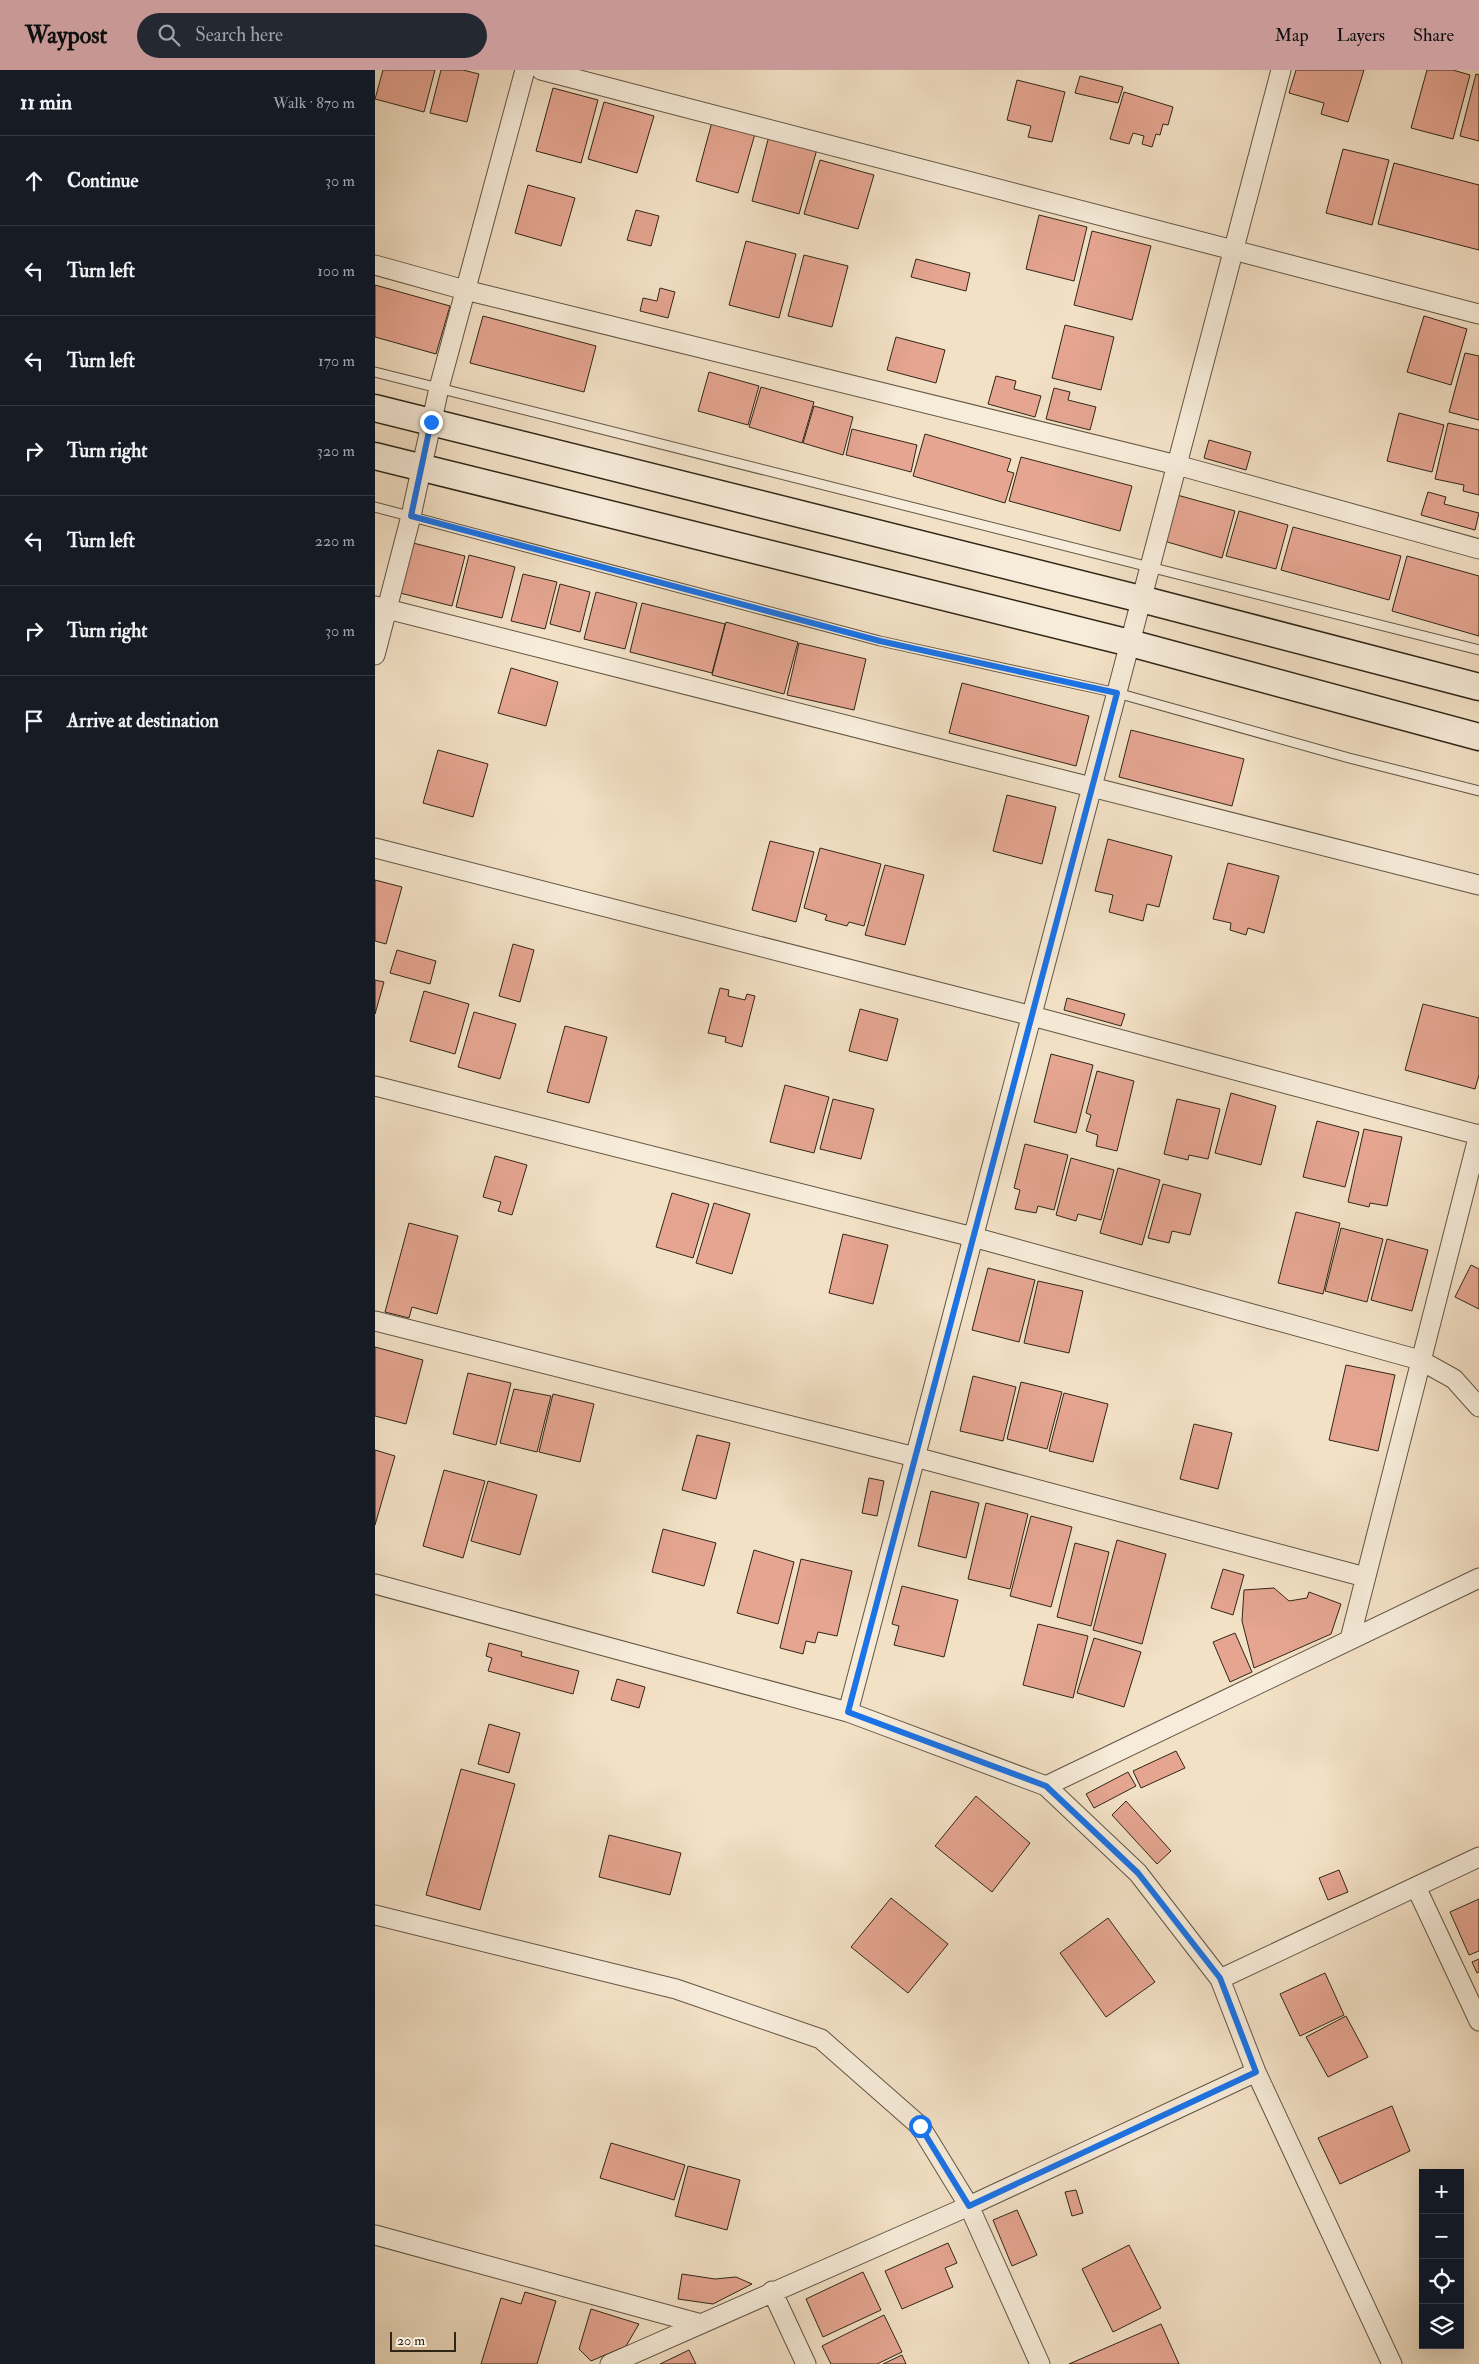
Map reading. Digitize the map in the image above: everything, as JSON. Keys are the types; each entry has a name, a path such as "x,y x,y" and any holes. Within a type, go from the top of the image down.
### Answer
{"street":[{"path":"375,655 381,608 411,516 439,388 525,70"},
{"path":"541,70 1479,314"},
{"path":"848,1712 1281,70"},
{"path":"375,266 465,290 1177,465 1479,549"},
{"path":"375,408 1141,600 1479,688"},
{"path":"375,456 1129,642 1479,737"},
{"path":"381,608 1479,885"},
{"path":"375,848 1032,1016 1479,1135 1350,1639"},
{"path":"375,1086 973,1237 1420,1360 1454,1379 1479,1407"},
{"path":"375,1321 915,1457 1365,1576"},
{"path":"1046,1786 1479,1578"},
{"path":"375,1584 848,1712 1046,1786 1138,1873 1220,1978 1256,2072 1393,2364"},
{"path":"1220,1978 1479,1857"},
{"path":"1416,1887 1479,2021"},
{"path":"375,1915 676,1989 821,2039 920,2126 969,2206 1040,2364"},
{"path":"610,2364 771,2291 969,2206 1256,2072"},
{"path":"375,2235 701,2324"},
{"path":"771,2291 806,2364"}],"lane":[{"path":"375,372 1150,565 1479,650"},
{"path":"375,507 880,641 1117,693 1349,758 1479,791"}],"building":[{"path":"383,70 435,70 424,112 375,99"},
{"path":"441,70 463,70 479,74 467,122 430,113"},
{"path":"1296,70 1364,70 1348,122 1321,114 1324,103 1289,93"},
{"path":"1427,70 1453,70 1470,75 1453,139 1411,128"},
{"path":"1476,74 1479,75 1479,141 1460,136"},
{"path":"1080,76 1123,87 1118,103 1075,93"},
{"path":"1017,80 1065,92 1052,142 1028,137 1031,126 1007,120"},
{"path":"553,88 598,100 581,163 536,151"},
{"path":"1124,92 1173,107 1168,125 1163,124 1160,135 1156,134 1152,147 1142,144 1144,136 1133,133 1129,144 1110,139"},
{"path":"604,102 654,116 637,173 588,159"},
{"path":"712,122 755,134 738,193 696,181"},
{"path":"769,136 817,149 799,214 752,201"},
{"path":"1343,149 1389,160 1372,225 1326,213"},
{"path":"820,160 874,175 858,229 804,214"},
{"path":"1394,163 1479,185 1479,250 1378,224"},
{"path":"528,185 575,198 561,246 515,233"},
{"path":"636,210 659,216 651,246 627,240"},
{"path":"1039,215 1087,227 1074,281 1026,269"},
{"path":"1092,231 1151,246 1132,320 1074,305"},
{"path":"746,241 796,254 779,318 729,305"},
{"path":"804,255 848,266 832,327 788,316"},
{"path":"916,259 970,273 966,291 911,277"},
{"path":"375,285 450,306 436,354 375,337"},
{"path":"660,288 675,292 668,318 640,311 643,298 657,301"},
{"path":"483,316 596,346 584,392 470,363"},
{"path":"1424,316 1467,329 1451,385 1407,372"},
{"path":"1065,325 1114,337 1101,390 1052,378"},
{"path":"896,337 945,350 936,383 887,370"},
{"path":"1465,353 1479,356 1479,420 1449,412"},
{"path":"709,372 759,386 748,425 698,411"},
{"path":"996,376 1016,381 1014,389 1041,396 1035,417 988,404"},
{"path":"761,387 814,402 802,443 749,427"},
{"path":"1054,388 1070,392 1068,400 1096,407 1090,430 1046,419"},
{"path":"814,406 853,417 843,455 803,443"},
{"path":"1399,413 1444,425 1432,472 1387,461"},
{"path":"1448,423 1479,430 1479,495 1463,491 1464,485 1435,479"},
{"path":"852,429 917,445 911,472 846,455"},
{"path":"925,434 1011,459 1007,471 1014,473 1005,503 913,476"},
{"path":"1209,440 1251,452 1246,470 1204,458"},
{"path":"1021,457 1132,486 1120,531 1009,501"},
{"path":"1428,492 1446,497 1444,504 1479,513 1475,530 1421,515"},
{"path":"1177,495 1235,511 1222,558 1164,541"},
{"path":"1239,511 1288,525 1276,569 1226,556"},
{"path":"1293,527 1401,556 1389,600 1281,570"},
{"path":"413,543 465,556 452,606 400,593"},
{"path":"469,555 515,567 502,618 456,607"},
{"path":"1407,556 1479,576 1479,636 1392,611"},
{"path":"523,574 557,582 545,629 511,621"},
{"path":"560,584 590,592 580,632 550,624"},
{"path":"596,592 637,603 625,649 584,639"},
{"path":"642,603 725,624 712,673 630,652"},
{"path":"726,622 798,642 784,694 712,675"},
{"path":"799,643 866,659 854,710 787,695"},
{"path":"511,668 558,682 546,726 498,713"},
{"path":"962,683 1089,716 1076,766 949,733"},
{"path":"1131,730 1244,759 1232,806 1119,777"},
{"path":"438,750 488,764 473,817 423,803"},
{"path":"1007,795 1056,807 1042,864 993,851"},
{"path":"1108,839 1172,856 1159,907 1147,904 1143,921 1109,912 1113,895 1095,891"},
{"path":"770,841 814,852 796,922 752,910"},
{"path":"820,848 881,864 864,926 849,922 847,926 825,920 827,915 804,908"},
{"path":"1228,863 1279,876 1264,933 1248,928 1246,935 1230,930 1231,923 1213,919"},
{"path":"885,865 924,875 905,945 865,935"},
{"path":"375,880 402,887 386,944 375,941"},
{"path":"513,944 534,950 520,1002 499,996"},
{"path":"397,950 436,961 430,984 390,973"},
{"path":"375,980 384,982 375,1014"},
{"path":"720,988 729,990 728,996 745,1000 747,994 755,996 742,1047 725,1042 726,1037 708,1033"},
{"path":"424,991 469,1004 455,1054 410,1041"},
{"path":"1067,998 1125,1014 1121,1026 1064,1010"},
{"path":"1423,1004 1479,1018 1479,1075 1475,1089 1405,1070"},
{"path":"860,1009 898,1019 887,1061 849,1051"},
{"path":"474,1012 516,1024 500,1079 458,1067"},
{"path":"565,1026 607,1037 589,1103 547,1092"},
{"path":"1051,1054 1093,1065 1076,1133 1034,1122"},
{"path":"1097,1071 1134,1081 1117,1151 1096,1146 1098,1135 1086,1131 1091,1115 1086,1113"},
{"path":"785,1085 829,1097 814,1153 770,1142"},
{"path":"1231,1093 1276,1106 1261,1165 1215,1153"},
{"path":"833,1099 874,1109 861,1159 820,1149"},
{"path":"1177,1099 1220,1109 1208,1159 1189,1155 1188,1160 1164,1154"},
{"path":"1317,1121 1359,1132 1345,1187 1303,1177"},
{"path":"1364,1129 1402,1137 1387,1206 1370,1203 1369,1207 1348,1202"},
{"path":"1025,1144 1068,1155 1054,1210 1038,1206 1036,1213 1015,1209 1020,1190 1014,1188"},
{"path":"495,1156 527,1165 512,1215 498,1211 501,1202 483,1197"},
{"path":"1071,1158 1114,1170 1101,1220 1078,1214 1076,1221 1056,1215"},
{"path":"1118,1168 1160,1180 1142,1245 1100,1233"},
{"path":"1163,1184 1201,1194 1190,1235 1172,1231 1169,1243 1148,1238"},
{"path":"672,1193 709,1204 693,1258 656,1247"},
{"path":"714,1203 750,1214 732,1274 696,1263"},
{"path":"1296,1212 1340,1223 1323,1294 1278,1283"},
{"path":"409,1223 458,1236 437,1314 412,1307 409,1318 385,1312"},
{"path":"1341,1228 1383,1239 1367,1302 1325,1291"},
{"path":"843,1234 888,1245 873,1304 829,1293"},
{"path":"1387,1239 1428,1250 1412,1311 1371,1300"},
{"path":"1471,1265 1479,1269 1479,1309 1455,1297"},
{"path":"988,1268 1035,1280 1019,1342 972,1330"},
{"path":"1038,1281 1083,1291 1069,1353 1024,1343"},
{"path":"375,1347 423,1360 406,1424 375,1416"},
{"path":"1346,1365 1395,1375 1378,1451 1329,1440"},
{"path":"468,1373 511,1383 496,1445 453,1434"},
{"path":"973,1376 1016,1387 1003,1441 960,1431"},
{"path":"1021,1382 1062,1392 1047,1449 1007,1439"},
{"path":"514,1389 551,1396 537,1452 500,1443"},
{"path":"1064,1393 1108,1404 1093,1462 1049,1451"},
{"path":"553,1394 594,1404 580,1462 539,1452"},
{"path":"1194,1424 1232,1433 1218,1489 1180,1479"},
{"path":"697,1435 730,1443 716,1499 682,1490"},
{"path":"375,1450 395,1456 375,1525"},
{"path":"444,1470 485,1481 463,1558 423,1546"},
{"path":"869,1478 884,1481 877,1516 862,1513"},
{"path":"488,1481 537,1495 520,1555 471,1541"},
{"path":"931,1491 979,1503 966,1558 918,1546"},
{"path":"986,1503 1028,1514 1010,1589 968,1579"},
{"path":"1031,1516 1072,1527 1051,1607 1010,1596"},
{"path":"663,1529 716,1543 704,1586 652,1572"},
{"path":"1117,1540 1166,1554 1142,1644 1093,1630"},
{"path":"1075,1543 1109,1552 1091,1626 1057,1617"},
{"path":"754,1550 794,1562 778,1624 737,1613"},
{"path":"801,1559 852,1571 837,1636 818,1632 815,1643 806,1641 803,1654 780,1648"},
{"path":"1223,1569 1244,1575 1233,1615 1211,1608"},
{"path":"902,1586 958,1600 944,1657 894,1645 899,1626 892,1624"},
{"path":"1274,1588 1289,1601 1307,1598 1309,1592 1341,1604 1331,1634 1254,1668 1242,1621 1244,1590"},
{"path":"1038,1624 1088,1636 1073,1698 1023,1685"},
{"path":"1235,1633 1252,1672 1230,1682 1213,1642"},
{"path":"1094,1638 1141,1652 1124,1707 1077,1693"},
{"path":"489,1643 522,1652 521,1656 579,1671 573,1694 488,1671 492,1658 486,1656"},
{"path":"617,1679 645,1687 639,1708 611,1700"},
{"path":"489,1724 520,1733 509,1773 478,1764"},
{"path":"1176,1751 1185,1768 1141,1788 1133,1771"},
{"path":"461,1769 515,1784 480,1910 426,1895"},
{"path":"1128,1772 1136,1786 1094,1808 1086,1794"},
{"path":"976,1796 1030,1843 992,1892 935,1846"},
{"path":"1126,1801 1171,1851 1157,1864 1112,1815"},
{"path":"609,1835 681,1853 670,1895 599,1877"},
{"path":"1339,1870 1348,1892 1328,1900 1319,1878"},
{"path":"891,1898 948,1944 908,1993 851,1947"},
{"path":"1479,1899 1479,1951 1469,1955 1450,1912"},
{"path":"1108,1918 1155,1982 1106,2017 1060,1953"},
{"path":"1479,1959 1479,1972 1477,1973 1472,1962"},
{"path":"1325,1973 1344,2015 1300,2036 1280,1994"},
{"path":"1346,2016 1368,2057 1328,2077 1306,2037"},
{"path":"1392,2106 1410,2151 1340,2184 1318,2138"},
{"path":"611,2143 685,2165 674,2200 600,2178"},
{"path":"688,2166 740,2180 727,2230 675,2216"},
{"path":"1076,2190 1083,2213 1072,2216 1065,2192"},
{"path":"1017,2210 1037,2255 1012,2266 993,2220"},
{"path":"948,2243 957,2263 945,2268 953,2287 902,2309 885,2271"},
{"path":"1129,2245 1161,2308 1113,2332 1082,2269"},
{"path":"863,2272 881,2310 823,2337 806,2299"},
{"path":"682,2274 715,2279 736,2277 752,2284 713,2304 678,2299"},
{"path":"525,2292 556,2301 537,2364 481,2364 501,2298 521,2304"},
{"path":"591,2309 639,2324 626,2346 591,2361 579,2349"},
{"path":"884,2315 902,2352 877,2364 831,2364 822,2346"},
{"path":"1161,2324 1179,2364 1069,2364"},
{"path":"689,2350 696,2364 660,2364"},
{"path":"902,2355 906,2364 883,2364"}],"route":[{"path":"431,422 411,516 880,641 1117,693 848,1712 1046,1786 1096,1831 1138,1873 1220,1978 1256,2072 969,2206 920,2126"}]}
